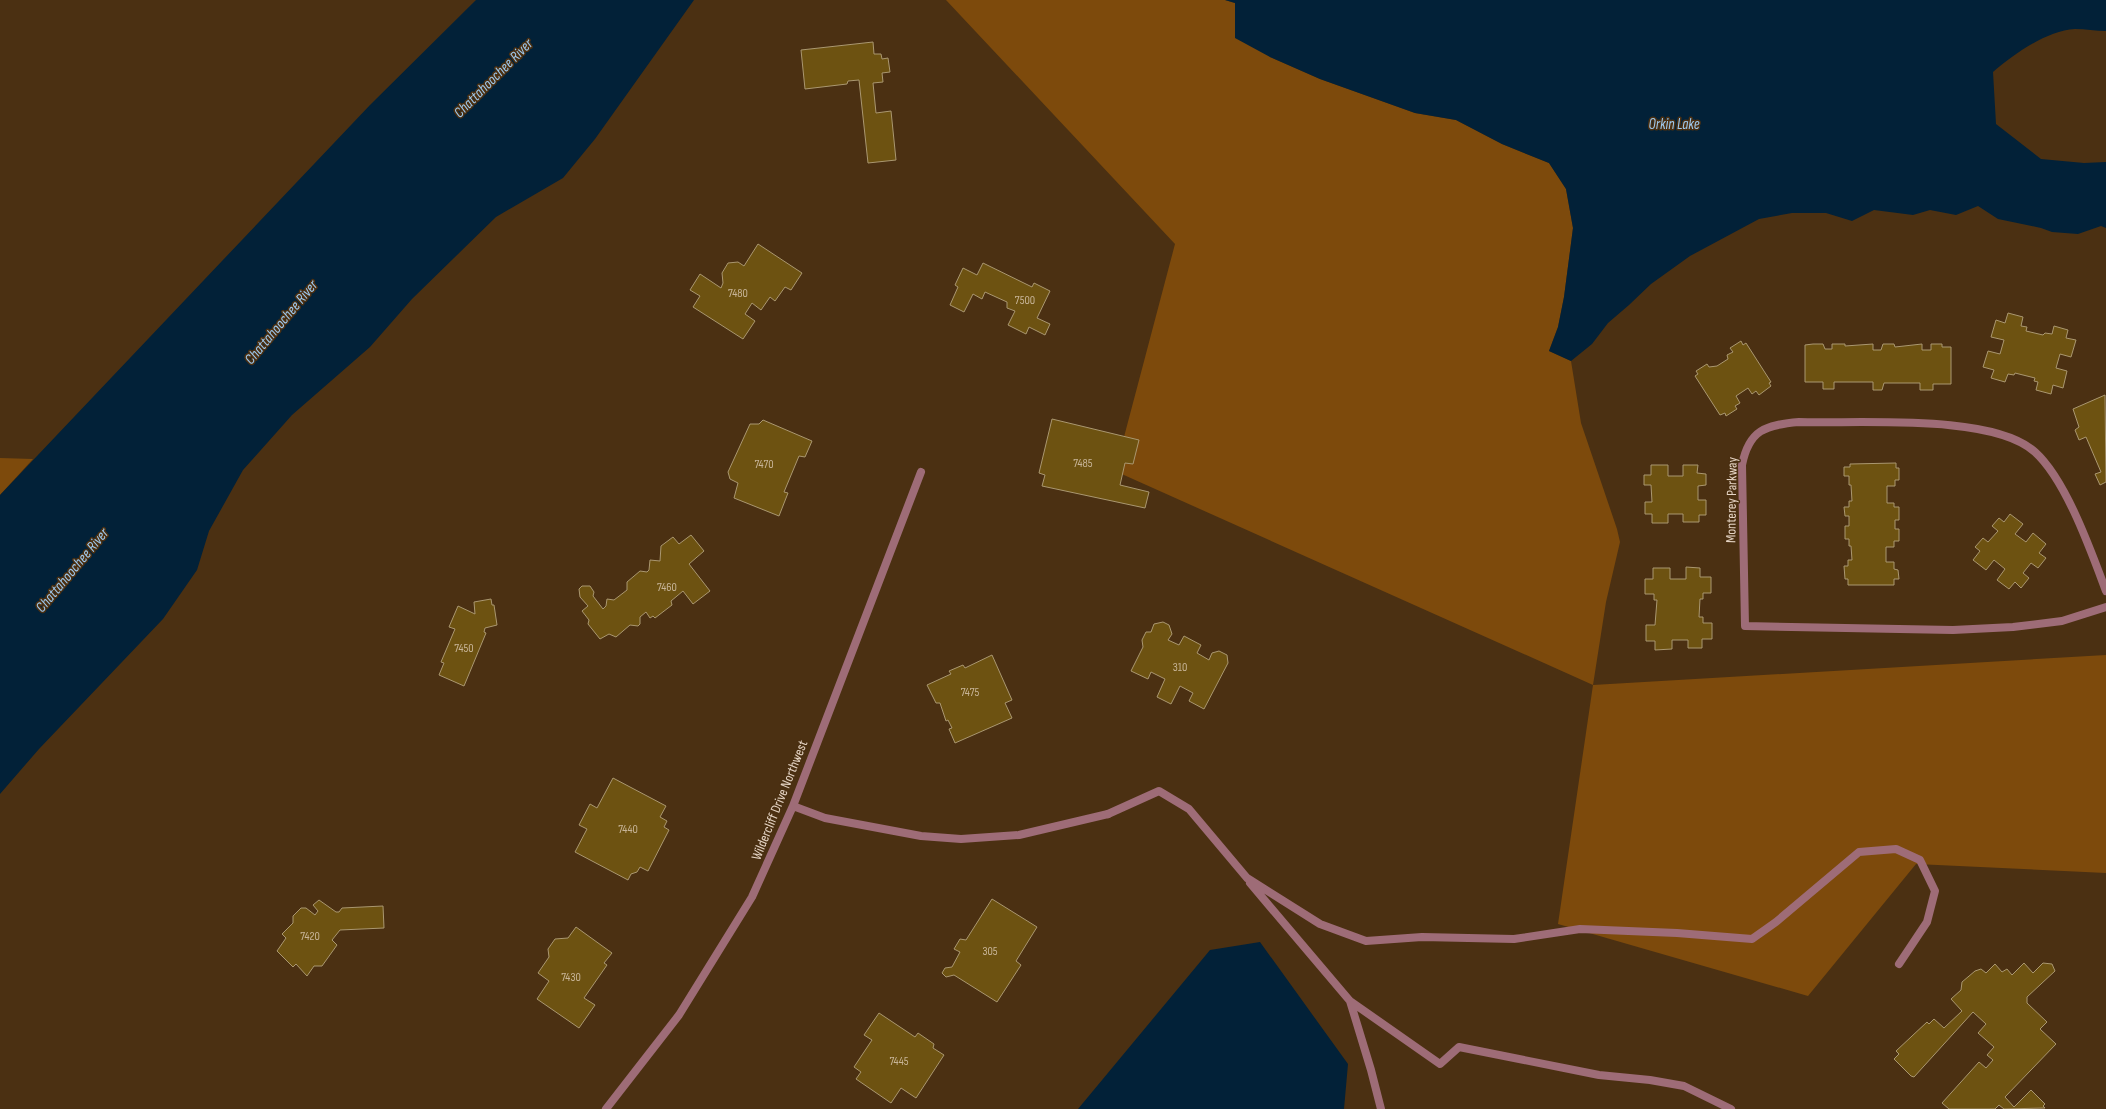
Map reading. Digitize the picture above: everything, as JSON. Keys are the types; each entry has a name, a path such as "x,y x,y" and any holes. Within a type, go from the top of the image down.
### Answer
{"street":[{"name":"Monterey Parkway","path":"2106,591 2085,536 2052,471 2035,451 2014,438 1988,430 1939,424 1799,422 1780,423 1766,429 1754,436 1745,450 1742,465 1745,626 1953,630 2013,627 2062,621 2106,607"},
{"name":"Wildercliff Drive Northwest","path":"606,1109 679,1015 752,897 793,806 921,472"},
{"path":"793,806 825,818 921,836 961,839 1019,835 1108,814 1159,791 1189,809 1350,1001 1440,1064 1459,1047 1599,1075 1684,1086 1731,1109"},
{"path":"1247,878 1320,924 1366,941 1422,938 1514,939 1580,929 1677,933 1752,939 1776,922 1860,852 1896,849 1920,860 1935,891 1927,922 1899,964"},
{"path":"1350,1001 1381,1109"}],"shaded area":[{"path":"946,0 1225,0 1235,3 1270,57 1320,79 1415,113 1456,120 1502,144 1549,163 1566,189 1573,228 1564,297 1558,327 1549,351 1571,361 1581,423 1620,542 1606,602 1593,685 1115,471 1175,244"},
{"path":"0,458 33,459 0,495"},
{"path":"2106,655 2106,873 1916,864 1808,996 1558,924 1593,685"}],"water":[{"name":"Chattahoochee River","path":"476,0 694,0 595,139 563,178 496,217 412,299 370,347 292,415 243,470 209,531 197,570 163,619 39,749 0,794 0,495 370,105"},
{"name":"Orkin Lake","path":"1225,0 2106,0 2106,31 2075,29 2053,34 2031,44 1993,72 1996,124 2041,159 2084,163 2106,162 2106,228 2101,226 2078,234 2052,232 2041,228 1998,219 1978,206 1956,215 1930,210 1913,215 1874,210 1852,221 1826,213 1792,213 1759,219 1690,256 1651,284 1608,323 1592,344 1571,361 1549,351 1558,327 1564,297 1573,228 1566,189 1549,163 1502,144 1456,120 1415,113 1320,79 1270,57 1235,38 1235,3"},
{"path":"1260,942 1348,1064 1344,1109 1078,1109 1210,950"}],"building":[{"path":"873,42 874,54 881,54 882,59 888,58 890,72 882,73 883,82 873,83 876,113 891,111 896,160 868,163 859,80 848,81 847,84 805,89 801,50"},
{"path":"758,244 802,273 791,290 785,287 775,301 770,297 761,310 752,303 745,314 755,321 743,339 693,307 700,296 690,290 700,274 721,288 723,283 722,273 728,263 738,262 744,266"},
{"path":"983,263 1032,287 1034,283 1050,291 1037,318 1050,324 1045,335 1029,327 1026,334 1008,325 1015,311 1007,308 1007,302 985,292 982,299 973,294 964,312 950,305 958,287 955,285 963,268 977,275"},
{"path":"2008,313 2023,317 2021,326 2027,327 2026,331 2043,335 2045,333 2052,334 2054,326 2068,330 2066,338 2076,340 2071,357 2060,354 2056,368 2067,371 2063,388 2053,385 2051,394 2036,390 2038,382 2034,381 2035,378 2015,373 2014,375 2008,374 2005,382 1991,378 1994,370 1983,367 1988,351 2000,354 2004,340 1991,337 1996,320 2005,323"},
{"path":"1741,341 1743,345 1746,343 1771,382 1769,383 1771,386 1759,395 1756,391 1752,394 1748,388 1736,396 1740,403 1735,406 1737,409 1726,416 1725,413 1720,415 1695,376 1698,374 1696,371 1707,364 1709,367 1717,366 1728,359 1727,355 1733,352 1730,348"},
{"path":"1823,344 1825,349 1832,349 1832,344 1845,344 1845,346 1873,344 1873,350 1881,350 1883,344 1894,344 1895,347 1922,344 1922,350 1931,350 1931,344 1942,344 1942,347 1951,347 1951,384 1933,384 1933,390 1920,390 1920,383 1884,383 1882,390 1873,390 1873,382 1834,382 1834,389 1823,389 1823,382 1805,382 1805,345"},
{"path":"2105,395 2106,482 2100,485 2095,474 2101,472 2086,437 2079,440 2075,430 2079,427 2073,409"},
{"path":"1052,419 1139,440 1133,464 1125,463 1120,485 1149,492 1145,508 1042,486 1045,475 1039,473"},
{"path":"763,420 812,441 805,457 799,456 784,492 788,493 779,516 734,498 738,483 730,479 728,472 750,424 759,424"},
{"path":"1896,463 1896,468 1899,468 1899,480 1895,480 1895,486 1887,486 1887,503 1894,503 1894,507 1899,507 1899,520 1895,520 1895,529 1899,529 1899,541 1894,541 1894,547 1886,547 1886,562 1894,562 1894,569 1898,570 1899,579 1894,579 1894,585 1848,585 1848,579 1845,579 1844,566 1848,566 1848,560 1852,560 1849,539 1845,539 1845,526 1849,526 1849,516 1845,516 1844,507 1849,507 1849,501 1852,501 1849,476 1844,476 1844,467 1850,467 1850,464"},
{"path":"1651,465 1668,465 1668,476 1683,476 1683,465 1698,465 1697,473 1706,474 1706,485 1698,486 1698,500 1706,500 1706,515 1699,515 1699,522 1683,522 1683,514 1668,514 1668,523 1652,523 1652,514 1645,514 1645,502 1652,502 1651,485 1644,485 1644,475 1651,475"},
{"path":"2010,514 2023,524 2015,534 2026,542 2033,533 2046,544 2039,553 2046,558 2038,568 2031,563 2023,573 2029,578 2021,588 2015,582 2009,589 1997,580 2005,569 1994,560 1986,570 1973,560 1980,551 1975,547 1983,538 1988,542 1998,531 1992,526 1999,518 2004,522"},
{"path":"691,535 704,551 689,564 710,591 693,604 683,591 671,601 672,605 655,618 653,616 650,618 646,612 640,617 640,624 638,626 630,625 616,637 609,634 600,639 588,624 589,620 582,611 588,606 580,597 579,589 582,586 590,586 594,592 593,596 603,609 606,606 607,599 614,600 627,590 627,582 640,571 647,572 649,570 650,560 660,561 661,546 673,537 679,544"},
{"path":"1686,567 1700,568 1700,577 1711,577 1711,593 1703,593 1703,599 1700,599 1699,617 1703,617 1703,623 1712,623 1712,639 1702,639 1702,648 1688,648 1688,640 1672,640 1672,649 1655,650 1655,641 1646,641 1646,625 1655,625 1657,600 1654,600 1654,594 1645,594 1645,579 1653,579 1653,568 1670,568 1670,579 1686,579"},
{"path":"491,599 492,605 494,605 497,625 485,628 484,632 486,633 464,686 439,675 444,663 441,662 455,629 449,627 458,606 475,614 474,602"},
{"path":"1163,622 1169,625 1172,634 1168,640 1179,645 1184,636 1201,645 1197,653 1209,660 1212,653 1219,651 1227,655 1228,663 1204,709 1189,701 1193,693 1180,686 1171,704 1157,697 1165,679 1151,672 1148,679 1131,671 1143,647 1142,640 1146,632 1151,632 1154,624"},
{"path":"992,655 1012,700 1005,703 1012,718 955,743 949,729 952,728 948,720 946,721 940,703 936,703 927,685 951,674 949,671 963,665 965,668"},
{"path":"613,778 666,806 660,817 667,821 664,827 669,830 648,871 640,867 637,872 631,874 628,880 575,852 587,829 579,825 590,804 597,808"},
{"path":"992,899 1037,927 1016,961 1021,965 997,1002 954,975 946,977 942,973 945,968 952,967 960,952 954,949 960,939 966,940"},
{"path":"319,900 336,912 339,912 342,908 383,906 384,928 340,930 332,940 337,945 322,966 314,966 307,976 296,964 293,967 277,951 286,938 282,934 293,923 293,916 301,908 306,908 315,915 318,911 313,905"},
{"path":"576,927 612,953 604,963 607,965 584,998 595,1005 579,1028 537,999 549,981 538,973 549,957 548,949 555,939 568,938"},
{"path":"2024,963 2033,973 2043,963 2052,964 2055,971 2027,997 2027,1003 2047,1022 2040,1029 2056,1044 2005,1097 2014,1107 2031,1090 2045,1104 2043,1106 2045,1108 2004,1109 1999,1105 1995,1109 1949,1109 1942,1103 1979,1062 1986,1068 1993,1060 1987,1055 1994,1047 1978,1033 1986,1024 1973,1012 1914,1077 1911,1076 1894,1059 1899,1054 1896,1051 1927,1022 1929,1024 1934,1019 1944,1028 1962,1011 1951,999 1961,990 1962,982 1975,971 1981,969 1986,973 1995,964 2002,972 2007,969 2012,975"},
{"path":"879,1013 915,1037 918,1033 934,1044 933,1048 944,1055 916,1098 901,1088 891,1103 856,1079 861,1072 854,1067 872,1040 864,1035"}]}
